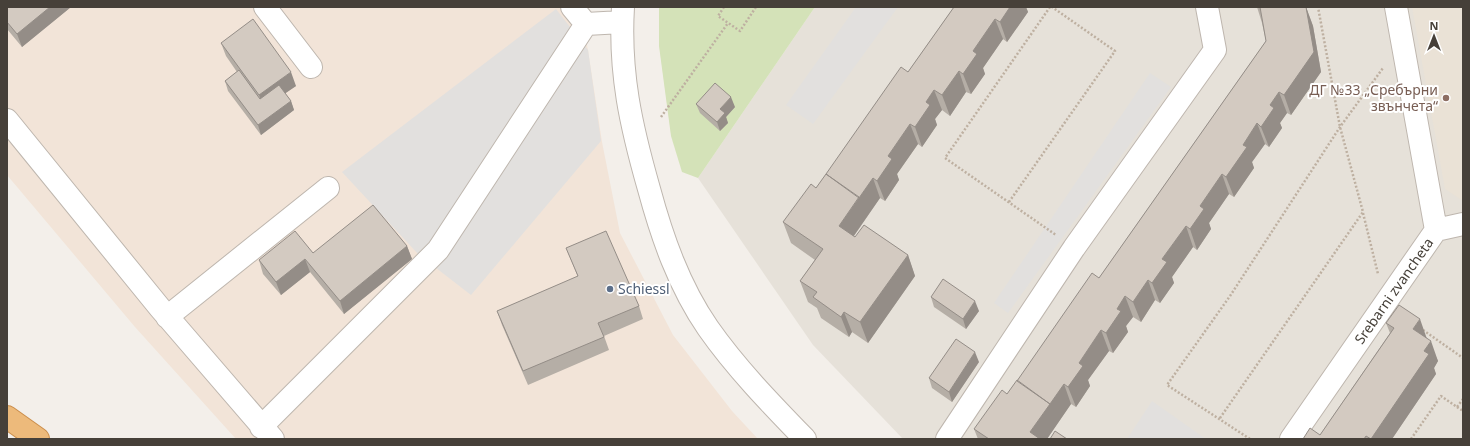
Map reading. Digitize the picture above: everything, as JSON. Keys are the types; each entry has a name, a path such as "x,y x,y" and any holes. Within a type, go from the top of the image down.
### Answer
{"highway":[{"path":"7,417 38,439"}],"street":[{"path":"265,7 311,67"},
{"path":"572,7 587,15 622,15 621,47 629,114 658,220 671,257 689,295 707,327 738,367 772,406 806,439"},
{"path":"948,439 1074,248 1215,50 1207,7"},
{"name":"Srebarni zvancheta","path":"1291,439 1436,230 1396,7"},
{"path":"7,120 167,317 267,433 438,250 587,15"},
{"path":"167,317 328,188"},
{"path":"1436,230 1463,224"}],"path":[{"path":"724,7 718,16 740,31 756,7"},
{"path":"1009,202 1115,51 1051,7 945,158 1074,248"},
{"path":"1220,418 1363,212 1340,127 1318,7"},
{"path":"661,117 728,23"},
{"path":"1250,439 1220,418 1167,385 1230,296 1340,127 1402,42"},
{"path":"1411,439 1441,396 1463,411"},
{"path":"1458,407 1463,399"}],"shaded area":[{"path":"7,7 579,7 588,50 602,142 620,233 673,335 732,411 758,439 236,439 135,327 7,175"},
{"path":"815,7 1463,7 1463,439 903,439 813,345 698,178"},
{"path":"856,7 898,7 813,124 786,105"},
{"name":"ДГ №33 „Сребърни звънчета“","path":"1412,7 1463,7 1463,201 1445,189"},
{"path":"556,9 588,50 601,141 471,295 418,254 342,172"},
{"path":"1150,73 1171,87 1008,313 994,303"},
{"path":"1152,401 1206,439 1127,439"}],"green space":[{"path":"659,7 815,7 698,178 682,172 671,136 659,46"}],"building":[{"path":"7,7 50,7 17,34 7,22"},
{"path":"954,7 1010,7 1000,22 995,19 973,51 977,54 963,74 959,71 942,95 934,90 926,102 930,105 915,127 910,124 888,156 892,159 877,181 873,178 859,198 826,174 901,67 908,72"},
{"path":"1260,7 1306,7 1314,52 1284,95 1279,92 1270,105 1274,108 1261,127 1257,123 1243,145 1247,147 1226,177 1222,174 1200,206 1204,209 1190,229 1186,226 1162,259 1167,262 1152,283 1148,280 1133,302 1125,296 1117,309 1121,311 1106,333 1101,330 1079,363 1083,366 1068,387 1064,384 1050,404 1017,381 1092,273 1099,278 1266,41"},
{"path":"253,19 291,72 259,95 221,43"},
{"path":"239,70 260,99 279,85 291,101 258,125 225,81"},
{"path":"715,83 731,97 720,109 725,113 717,122 696,104"},
{"path":"826,174 859,197 839,226 855,237 864,225 908,255 860,322 844,312 841,317 813,297 817,292 800,281 823,249 783,222 811,184 816,188"},
{"path":"373,205 407,246 340,301 305,259 276,282 259,260 295,231 313,253"},
{"path":"606,231 639,306 598,323 604,337 523,371 497,311 578,276 566,248"},
{"path":"943,279 975,301 963,319 931,297"},
{"path":"1399,305 1420,319 1413,329 1431,341 1424,351 1429,354 1371,439 1366,436 1364,439 1303,439 1310,428 1320,435 1394,328 1386,323"},
{"path":"956,339 975,352 949,392 929,378"},
{"path":"1017,380 1050,404 1030,432 1040,439 989,439 974,429 1002,390 1007,394"},
{"path":"1055,431 1067,439 1050,439"}],"place":[{"name":"ДГ №33 „Сребърни звънчета“","path":"1446,98"},
{"name":"Schiessl","path":"610,289"}]}
